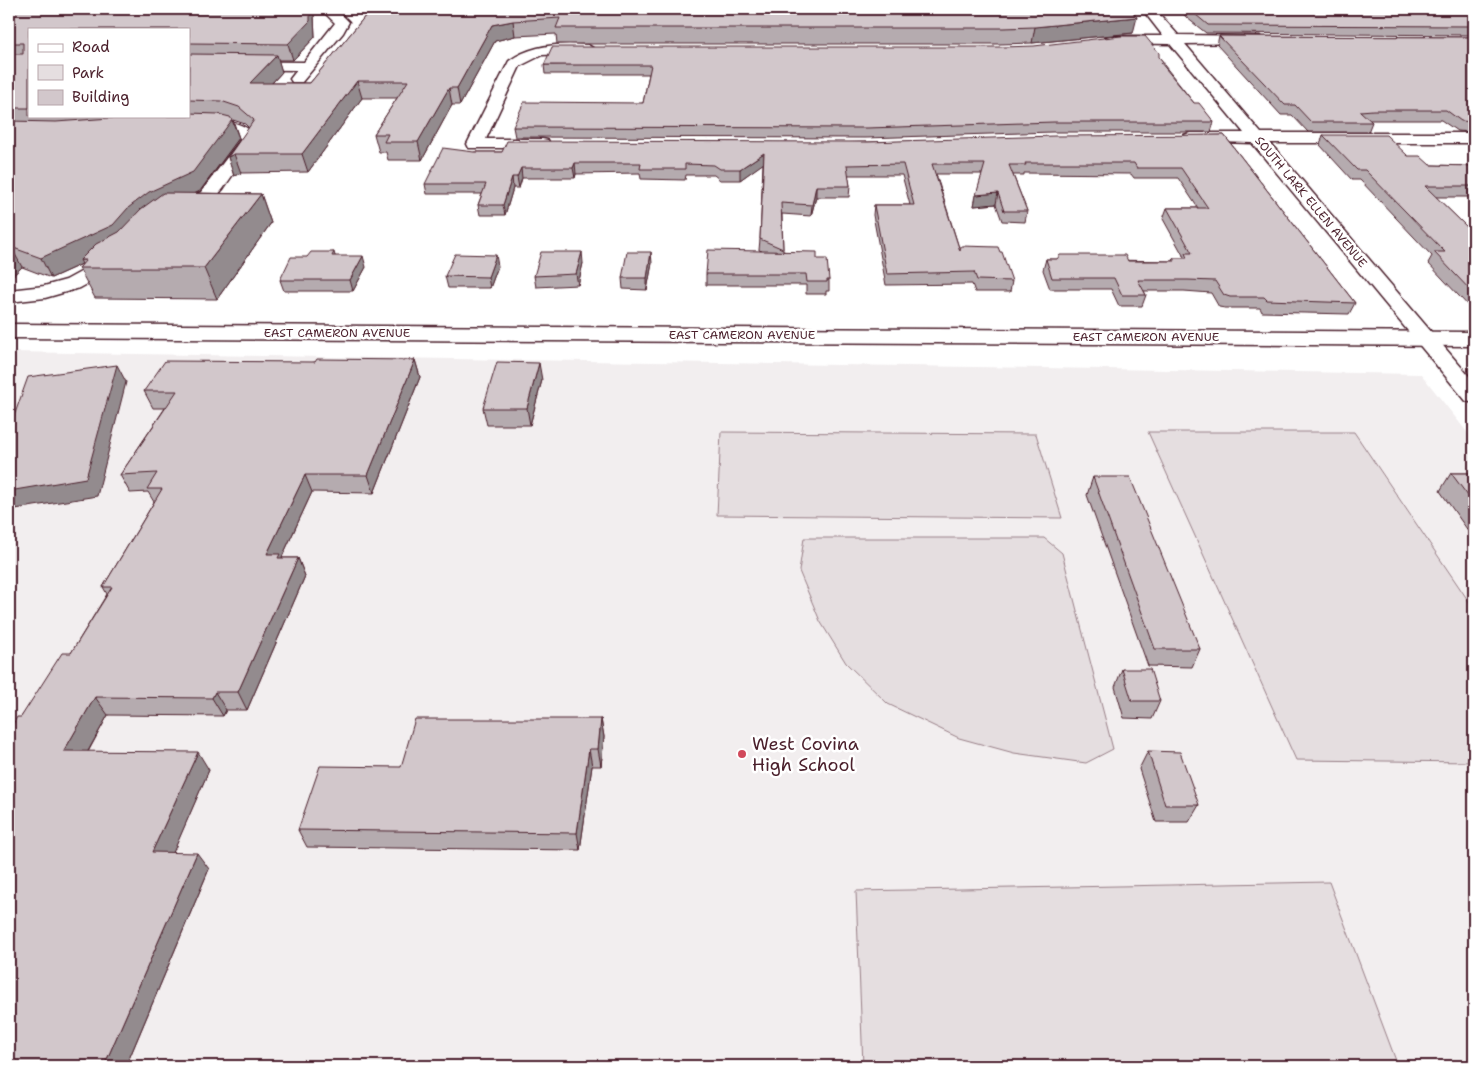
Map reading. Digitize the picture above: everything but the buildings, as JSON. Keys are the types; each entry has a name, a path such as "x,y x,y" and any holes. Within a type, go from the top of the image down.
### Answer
{"street":[{"path":"261,13 304,12 325,9"},
{"path":"289,88 338,30 342,22 330,9"},
{"name":"SOUTH LARK ELLEN AVENUE","path":"1148,9 1474,396"},
{"path":"1096,41 1173,38 1270,39"},
{"path":"553,144 475,144 514,64 530,53 548,50 606,49"},
{"path":"190,65 308,66"},
{"path":"165,217 207,196 250,138 243,130 225,125 181,124"},
{"path":"1179,138 1474,138"},
{"path":"9,296 45,292 73,284 124,256 129,250"},
{"name":"EAST CAMERON AVENUE","path":"9,331 1474,339"}],"shaded area":[{"name":"West Covina High School","path":"9,352 1421,374 1474,441 1474,1066 9,1066"}],"green space":[{"path":"721,432 1036,434 1062,518 717,515"},
{"path":"1148,432 1354,432 1474,609 1474,762 1296,760"},
{"path":"804,538 1044,538 1062,553 1113,749 1086,763 1014,753 959,738 888,704 846,663 820,621 799,571"},
{"path":"1329,882 1398,1066 863,1066 856,891"}],"place":[{"name":"West Covina High School","path":"742,754"}]}
